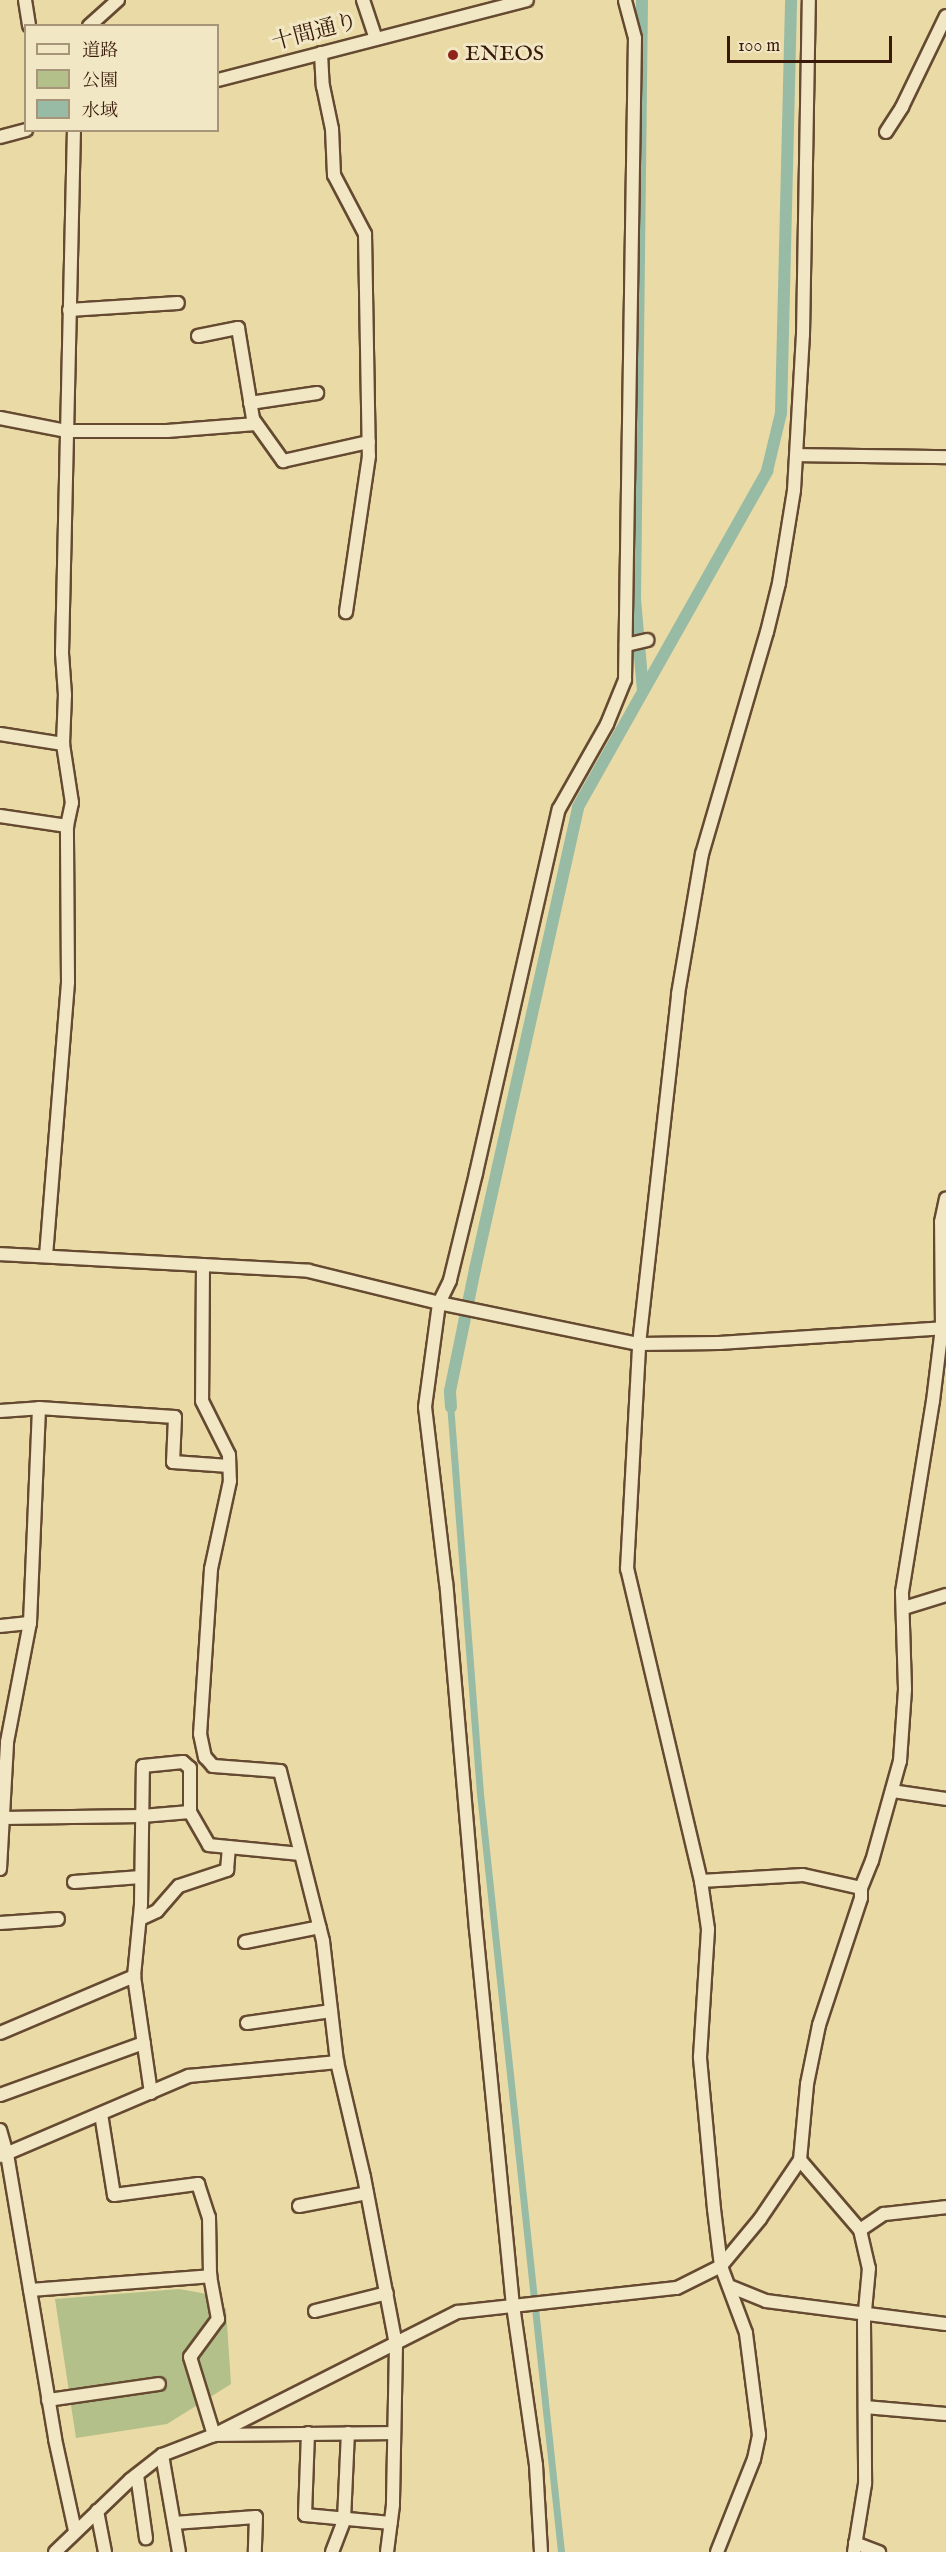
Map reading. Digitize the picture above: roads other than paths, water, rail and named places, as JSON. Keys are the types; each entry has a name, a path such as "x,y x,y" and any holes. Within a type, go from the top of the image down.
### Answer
{"street":[{"path":"25,0 29,24"},
{"path":"91,24 118,0"},
{"path":"363,0 376,39"},
{"name":"十間通り","path":"219,80 527,0"},
{"path":"541,2552 536,2465 513,2306 477,1941 446,1583 425,1407 439,1303 450,1280 476,1173 559,809 607,724 625,680 635,38 625,0"},
{"path":"717,2552 754,2459 759,2435 746,2333 722,2266 700,2056 708,1929 701,1881 627,1569 639,1344 678,994 702,854 779,583 794,490 803,335 809,0"},
{"path":"886,132 902,107 946,16"},
{"path":"321,53 323,86 332,129 334,175 364,234 369,456 346,612"},
{"path":"0,137 24,131"},
{"path":"46,1256 68,982 67,826 72,802 63,744 65,695 62,653 75,132"},
{"path":"69,310 178,303"},
{"path":"198,336 238,328 250,403 256,424 283,461 369,442"},
{"path":"250,403 317,393"},
{"path":"0,418 66,430 167,431 256,424"},
{"path":"797,455 946,457"},
{"path":"626,645 647,640"},
{"path":"0,734 63,744"},
{"path":"0,816 67,826"},
{"path":"55,2552 97,2511 162,2455 214,2435 458,2312 677,2288 722,2266 760,2219 800,2160 807,2084 819,2025 861,1898 861,1888 873,1861 900,1761 905,1689 902,1592 933,1401 942,1328 944,1257 941,1222 946,1199"},
{"path":"0,1254 309,1271 439,1303 639,1344 718,1343 942,1328"},
{"path":"203,1265 202,1401 229,1455 230,1481 211,1569 200,1734 205,1757 213,1766 280,1771 320,1927 337,2062 367,2193 396,2345 391,2523 387,2552"},
{"path":"0,1411 39,1408 175,1417 173,1462 230,1466"},
{"path":"0,1869 4,1743 30,1623 39,1408"},
{"path":"904,1608 946,1595"},
{"path":"0,1626 30,1623"},
{"path":"151,2093 134,1976 140,1919 143,1766 183,1762 190,1768 190,1812 209,1845 300,1854"},
{"path":"892,1791 946,1799"},
{"path":"2,1818 142,1816 190,1812"},
{"path":"140,1919 158,1911 180,1886 227,1870 229,1847"},
{"path":"701,1881 803,1875 861,1888"},
{"path":"74,1882 141,1877"},
{"path":"0,1923 58,1919"},
{"path":"245,1942 320,1927"},
{"path":"0,2033 134,1976"},
{"path":"247,2023 331,2011"},
{"path":"0,2095 144,2043"},
{"path":"3,2156 189,2076 337,2062"},
{"path":"101,2114 114,2195 198,2184 209,2217 210,2276 218,2319 190,2357 214,2435"},
{"path":"0,2130 48,2400 75,2531"},
{"path":"800,2160 860,2230 869,2268 865,2316 865,2484 855,2548 879,2552"},
{"path":"299,2206 367,2193"},
{"path":"860,2230 884,2214 946,2207"},
{"path":"30,2290 210,2276"},
{"path":"729,2286 766,2301 865,2316 946,2324"},
{"path":"315,2312 387,2293"},
{"path":"48,2400 159,2384"},
{"path":"865,2407 946,2414"},
{"path":"308,2433 305,2515 391,2523"},
{"path":"332,2552 344,2517 348,2433"},
{"path":"214,2435 393,2433"},
{"path":"162,2455 179,2552"},
{"path":"137,2475 146,2538"},
{"path":"97,2511 105,2552"},
{"path":"174,2523 256,2517 255,2552"}],"water":[{"path":"446,1391 453,1391 484,1794 565,2552 558,2552 477,1794"}],"waterway":[{"path":"642,0 635,599 643,690"},
{"path":"451,1407 450,1391 475,1269 578,807 767,471 781,413 791,0"}],"place":[{"name":"ENEOS","path":"453,55"}]}
